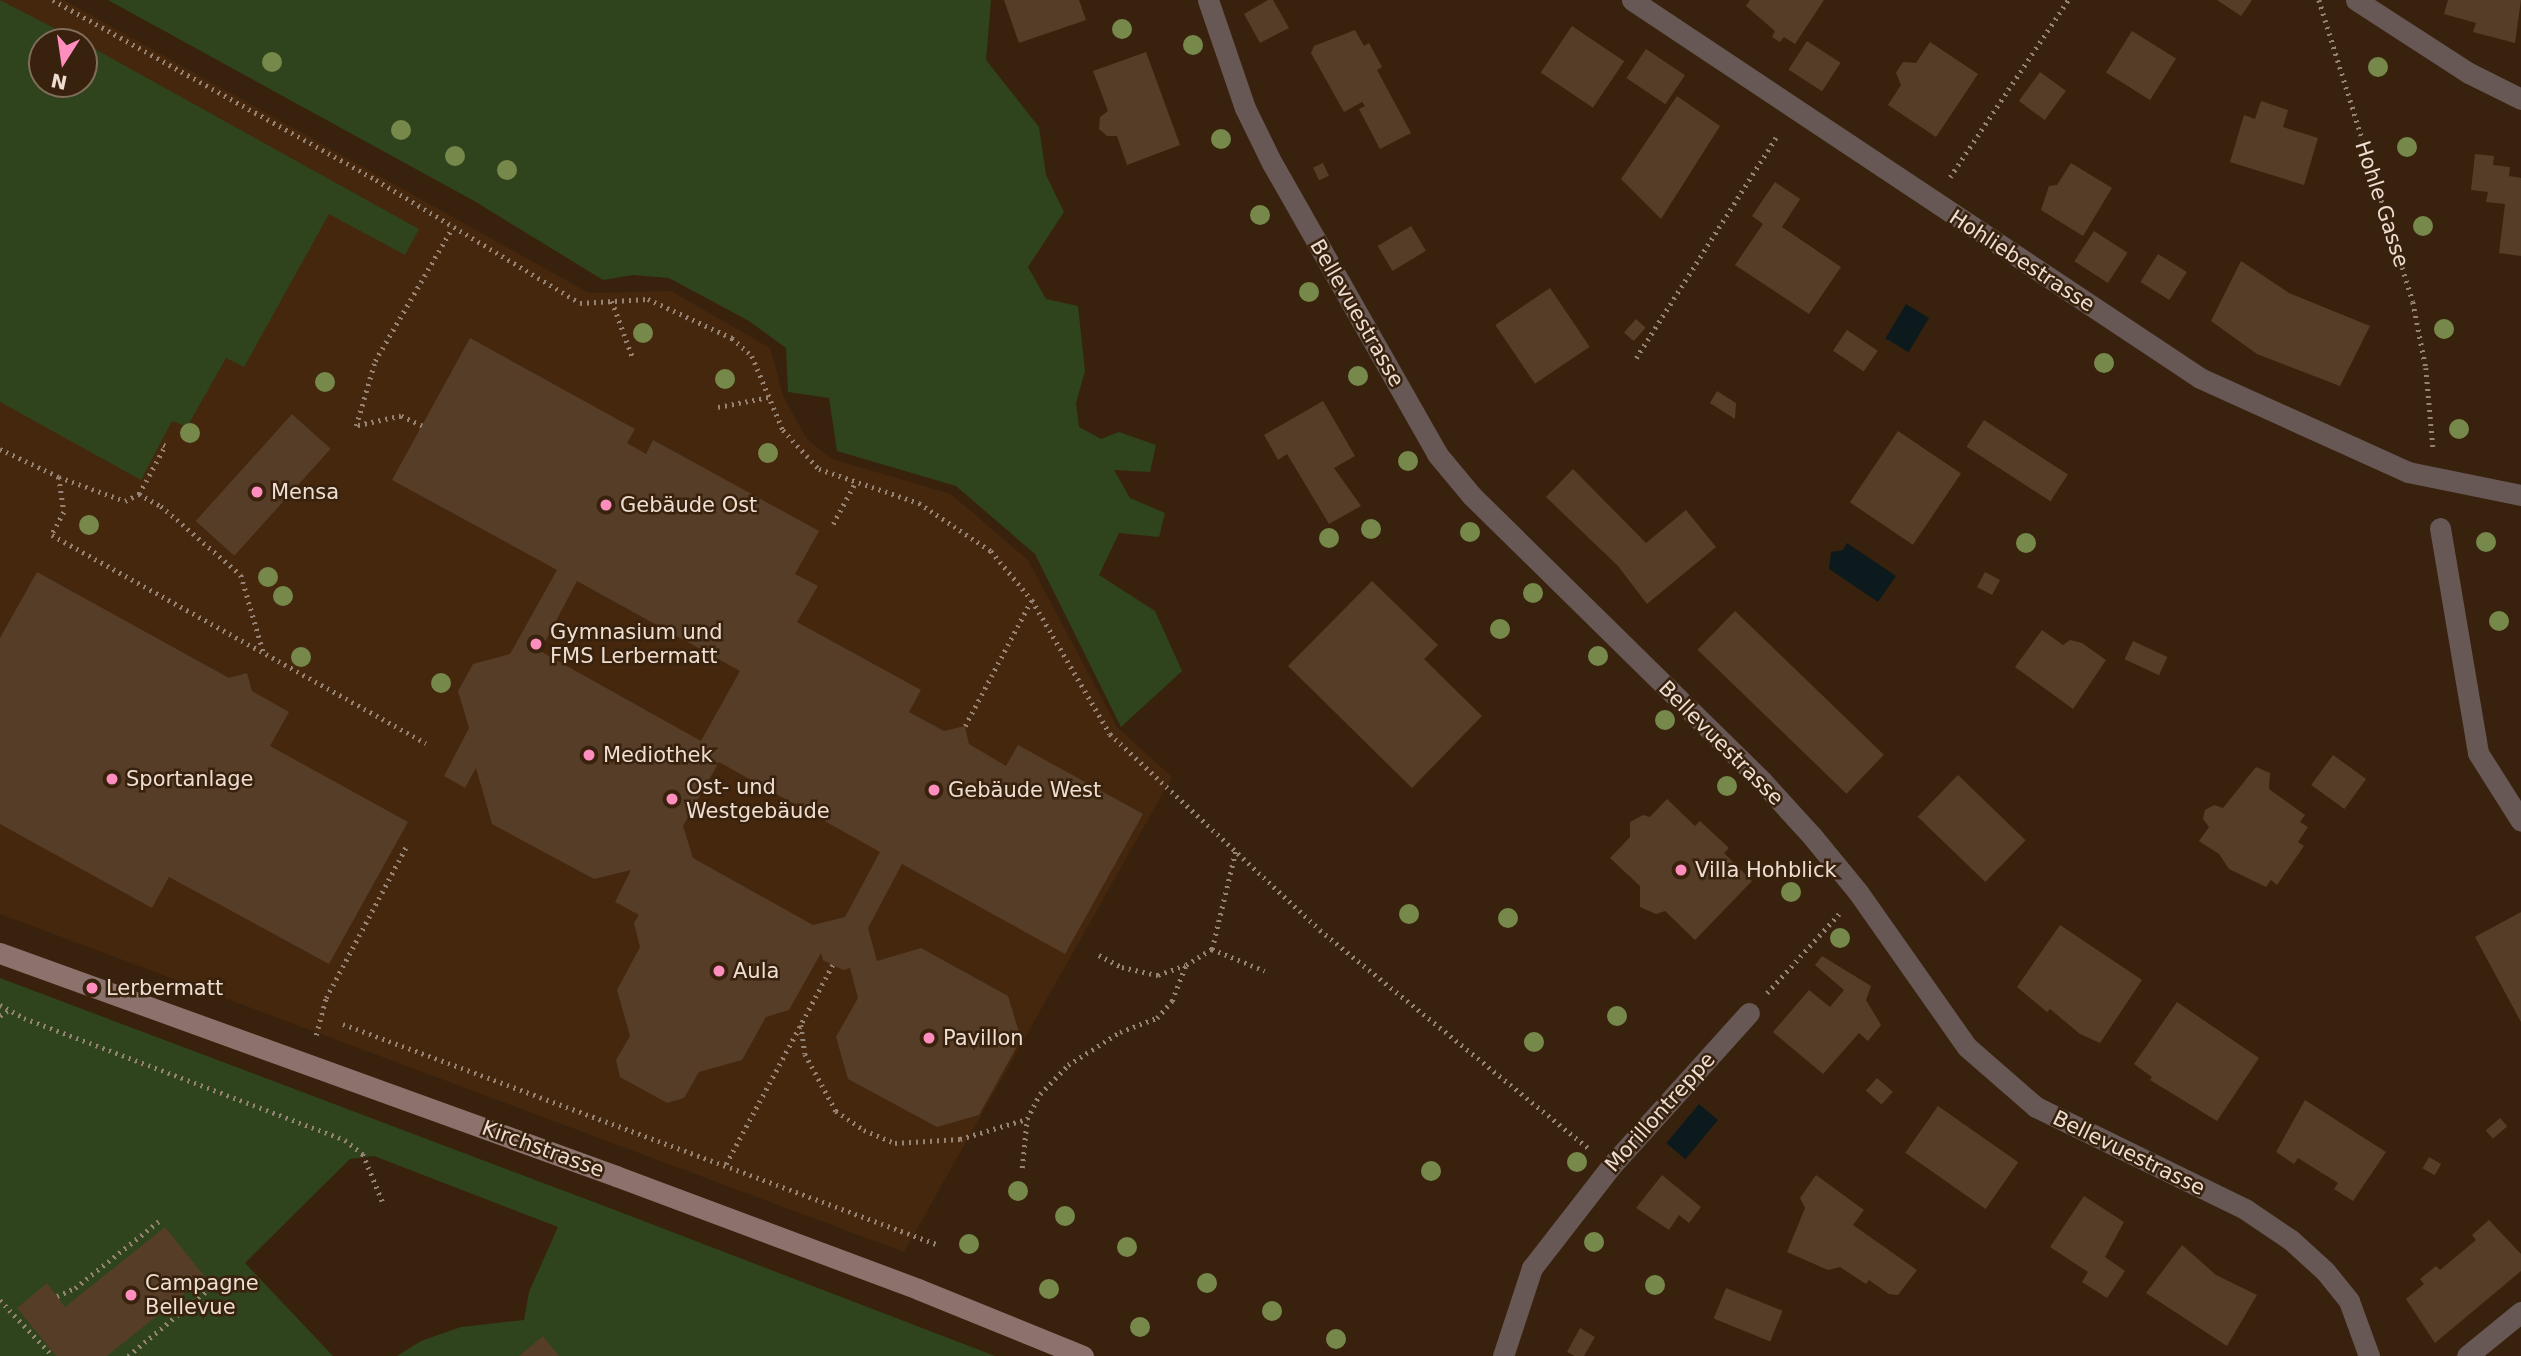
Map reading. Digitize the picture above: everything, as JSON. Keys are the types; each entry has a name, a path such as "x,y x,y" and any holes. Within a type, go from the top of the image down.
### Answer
{"street":[{"name":"Bellevuestrasse","path":"1208,0 1245,108 1272,163 1437,454 1501,527 1762,781 1858,892 1967,1047 2004,1083 2076,1130 2234,1203 2291,1240 2325,1271 2349,1301 2369,1356"},
{"name":"Hohliebestrasse","path":"1632,0 2200,378 2389,464 2435,479 2521,495"},
{"path":"2356,0 2469,73 2521,99"},
{"path":"2440,528 2478,752 2521,821"},
{"name":"Kirchstrasse","path":"0,953 309,1063 905,1284 1083,1356"},
{"name":"Morillontreppe","path":"1503,1356 1532,1268 1611,1166 1749,1013"},
{"path":"2467,1356 2521,1312"}],"path":[{"path":"53,0 376,180 580,303 648,299 732,338 752,356 783,430 819,469 929,510 991,551 1032,600 1110,734 1236,848 1320,930 1611,1166"},
{"path":"1960,162 2068,0"},
{"name":"Hohle Gasse","path":"2319,0 2413,302 2431,411"},
{"path":"1636,358 1794,110"},
{"path":"422,426 401,416 356,426 375,361 452,228"},
{"path":"612,301 633,358"},
{"path":"718,407 769,397"},
{"path":"0,449 59,477 125,501 139,494 165,446 160,444"},
{"path":"59,477 64,512 52,535 426,743"},
{"path":"832,524 855,483"},
{"path":"139,494 161,506 241,575 264,654"},
{"path":"965,726 1032,600"},
{"path":"309,1063 326,998 407,845"},
{"path":"1099,955 1122,967 1158,975 1186,965 1212,949 1236,848"},
{"path":"1749,1013 1858,892"},
{"path":"1212,949 1265,971"},
{"path":"726,1164 833,965"},
{"path":"1022,1168 1027,1119 1040,1094 1068,1065 1120,1032 1157,1018 1172,1001 1186,965"},
{"path":"0,1004 345,1140 363,1154 384,1205"},
{"path":"0,1016 10,1009"},
{"path":"343,1024 939,1245"},
{"path":"801,1026 805,1054 836,1111 864,1130 895,1143 930,1144 1027,1119"},
{"path":"57,1296 75,1288 159,1221"},
{"path":"128,1356 211,1287"},
{"path":"0,1300 25,1320 53,1356"}],"shaded area":[{"name":"Gymnasium und FMS Lerbermatt","path":"0,0 64,0 589,293 671,291 770,348 784,398 807,439 832,459 951,494 1028,560 1117,727 1172,777 904,1252 0,914"},
{"path":"1906,304 1929,318 1909,352 1885,338"},
{"path":"1847,543 1896,576 1878,602 1829,569 1831,552 1843,550"},
{"path":"1699,1104 1718,1120 1685,1159 1666,1143"}],"green space":[{"path":"0,0 54,28 28,28 28,98 98,98 98,51 419,229 405,255 329,214 244,367 226,358 187,427 172,421 141,480 0,402"},
{"path":"108,0 991,0 986,60 1039,127 1046,175 1064,212 1028,267 1046,299 1078,306 1085,371 1076,403 1079,427 1101,439 1119,432 1156,445 1150,472 1114,470 1130,498 1165,513 1159,537 1119,533 1099,575 1155,611 1182,671 1121,727 1035,554 956,486 837,451 829,398 788,392 786,348 749,321 669,278 633,275 603,280 476,202"},
{"path":"0,978 995,1356 397,1356 421,1341 461,1327 524,1320 529,1292 558,1227 374,1156 350,1159 245,1263 333,1356 0,1356"}],"building":[{"path":"1004,0 1079,0 1086,20 1019,43"},
{"path":"1268,0 1273,0 1289,28 1260,43 1244,14"},
{"path":"1750,0 1824,0 1795,44 1784,37 1780,42 1772,37 1775,31 1746,6"},
{"path":"2217,0 2252,0 2241,16"},
{"path":"2448,0 2521,0 2515,43 2473,32 2476,23 2444,14"},
{"path":"1572,26 1624,61 1593,108 1541,72"},
{"path":"1355,30 1364,46 1369,43 1382,67 1377,70 1411,133 1380,149 1359,109 1365,106 1362,102 1344,112 1311,53 1314,46"},
{"path":"2132,31 2176,59 2150,100 2106,73"},
{"path":"1807,41 1841,63 1822,91 1788,70"},
{"path":"1930,42 1978,74 1936,137 1888,105 1901,85 1896,73 1903,62 1916,63"},
{"path":"1646,49 1685,75 1665,104 1626,78"},
{"path":"1146,52 1180,145 1127,165 1117,136 1107,136 1099,129 1100,117 1108,111 1093,71"},
{"path":"2040,72 2066,91 2045,120 2019,101"},
{"path":"1677,96 1720,126 1661,219 1621,179"},
{"path":"2261,101 2288,110 2283,127 2318,138 2304,185 2230,162 2244,115 2255,119"},
{"path":"2475,154 2494,156 2493,165 2510,167 2509,176 2521,178 2521,256 2499,253 2505,204 2486,202 2488,192 2471,190"},
{"path":"1323,163 1329,176 1319,180 1313,168"},
{"path":"2071,163 2112,188 2083,236 2041,210 2049,186 2057,185"},
{"path":"1775,182 1800,199 1782,227 1841,267 1809,314 1735,265 1763,224 1752,216"},
{"path":"1411,226 1426,251 1393,271 1378,246"},
{"path":"2094,231 2128,253 2108,283 2074,261"},
{"path":"2158,254 2187,272 2169,300 2141,282"},
{"path":"2241,261 2289,293 2370,326 2340,386 2257,354 2211,321"},
{"path":"1550,288 1590,347 1535,384 1495,325"},
{"path":"1636,319 1646,328 1634,341 1624,332"},
{"path":"1847,330 1878,351 1864,371 1833,351"},
{"path":"470,338 635,429 627,443 646,454 653,440 819,531 795,574 818,586 797,622 921,690 909,712 944,731 965,726 969,744 1006,766 1018,745 1143,814 1065,954 902,864 868,928 877,961 921,948 1008,996 1021,1039 979,1115 937,1127 848,1079 836,1037 858,998 850,968 843,970 823,960 821,953 789,1010 766,1017 742,1060 699,1072 684,1098 667,1103 620,1077 616,1060 630,1036 617,990 640,947 634,923 639,915 615,902 631,870 594,879 492,824 476,768 465,788 444,776 469,728 458,691 473,664 510,654 557,570 392,480","holes":["577,581 740,671 701,741 540,651","719,762 880,852 845,917 813,925 693,858 683,826"]},
{"path":"1717,391 1736,403 1735,419 1710,403"},
{"path":"1323,401 1355,456 1334,468 1361,506 1329,524 1287,454 1278,460 1264,435"},
{"name":"Mensa","path":"292,414 331,449 234,556 196,521"},
{"path":"1984,420 2068,474 2050,501 1967,447"},
{"path":"1898,431 1961,473 1913,545 1850,502"},
{"path":"1573,469 1646,543 1686,510 1716,547 1647,604 1618,566 1546,497"},
{"name":"Sportanlage","path":"37,572 229,678 247,673 252,691 289,712 270,746 408,822 329,964 169,877 152,908 0,824 0,638"},
{"path":"1985,572 2000,580 1992,595 1977,587"},
{"path":"1372,581 1438,645 1424,659 1482,716 1412,788 1288,666"},
{"path":"1735,611 1884,755 1846,794 1697,650"},
{"path":"2042,630 2063,645 2070,640 2082,643 2106,660 2073,709 2015,667"},
{"path":"2133,641 2167,657 2159,675 2125,659"},
{"path":"2333,755 2366,779 2344,809 2311,785"},
{"path":"2256,767 2270,773 2269,789 2305,815 2300,822 2308,827 2298,842 2304,846 2277,885 2271,880 2266,887 2229,869 2219,854 2199,841 2209,827 2203,819 2205,810 2214,805 2223,808"},
{"path":"1958,775 2026,840 1985,882 1918,817"},
{"name":"Villa Hohblick","path":"1667,799 1695,826 1700,821 1729,848 1724,853 1752,881 1695,940 1665,911 1656,914 1640,907 1640,886 1610,858 1630,837 1630,822 1643,815 1650,817"},
{"path":"2521,912 2521,1022 2475,937"},
{"path":"2060,925 2142,980 2100,1043 2080,1034 2050,1009 2047,1012 2017,987"},
{"path":"1822,956 1871,986 1866,1000 1881,1025 1868,1041 1859,1033 1823,1074 1773,1032 1809,990 1830,1007 1844,990 1815,965"},
{"path":"2177,1002 2259,1058 2217,1121 2150,1080 2152,1077 2134,1064"},
{"path":"1877,1078 1893,1092 1882,1105 1866,1091"},
{"path":"2305,1100 2386,1152 2353,1201 2334,1189 2338,1183 2298,1158 2294,1164 2276,1152"},
{"path":"1938,1106 2018,1162 1986,1209 1905,1153"},
{"path":"2500,1118 2507,1126 2493,1139 2486,1130"},
{"path":"2429,1157 2441,1164 2435,1175 2422,1168"},
{"path":"1662,1175 1701,1207 1689,1223 1679,1215 1669,1230 1636,1208"},
{"path":"1816,1175 1864,1210 1853,1225 1917,1270 1898,1295 1889,1294 1869,1280 1866,1284 1840,1267 1828,1270 1787,1252 1805,1208 1800,1198"},
{"path":"2084,1196 2124,1222 2105,1257 2125,1271 2107,1298 2082,1282 2088,1272 2050,1247"},
{"path":"2489,1220 2521,1254 2521,1271 2435,1343 2406,1299 2424,1284 2420,1279 2436,1266 2440,1270 2476,1240 2472,1235"},
{"name":"Campagne Bellevue","path":"165,1227 205,1277 107,1356 56,1356 17,1308 47,1283 65,1307"},
{"path":"2182,1245 2216,1275 2257,1295 2227,1346 2146,1293"},
{"path":"1726,1288 1783,1311 1770,1341 1714,1319"},
{"path":"1580,1328 1595,1337 1584,1356 1575,1356 1567,1352"},
{"path":"543,1336 559,1356 519,1356"}],"place":[{"name":"Mensa","path":"257,492"},
{"name":"Gebäude Ost","path":"606,505"},
{"name":"Gymnasium und FMS Lerbermatt","path":"536,644"},
{"name":"Mediothek","path":"589,755"},
{"name":"Sportanlage","path":"112,779"},
{"name":"Gebäude West","path":"934,790"},
{"name":"Ost- und Westgebäude","path":"672,799"},
{"name":"Villa Hohblick","path":"1681,870"},
{"name":"Aula","path":"719,971"},
{"name":"Lerbermatt","path":"92,988"},
{"name":"Pavillon","path":"929,1038"},
{"name":"Campagne Bellevue","path":"131,1295"}]}
